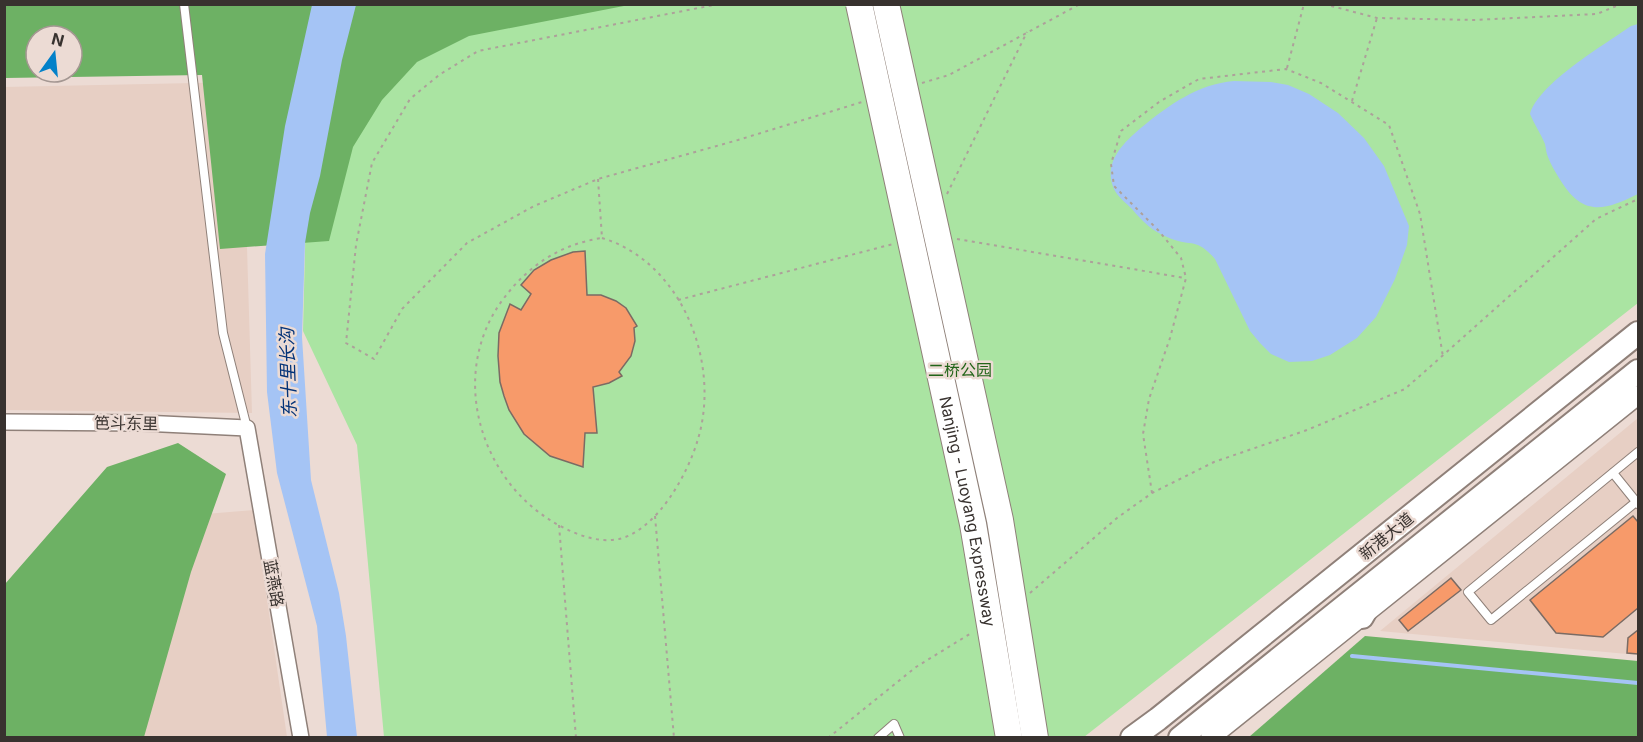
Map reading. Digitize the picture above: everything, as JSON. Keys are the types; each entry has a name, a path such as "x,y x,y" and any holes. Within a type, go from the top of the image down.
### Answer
{"highway":[{"name":"Nanjing - Luoyang Expressway","path":"859,4 973,524 1009,738"},
{"name":"Nanjing - Luoyang Expressway","path":"886,4 1000,520 1035,738"}],"main road":[{"name":"新港大道","path":"1132,738 1638,333"},
{"path":"1599,365 1589,382 1590,392 1599,395 1632,387"},
{"name":"新港大道","path":"1180,738 1484,493 1632,387 1638,371"},
{"path":"1470,468 1483,468 1490,471 1490,478 1484,493"},
{"path":"1362,617 1390,569"}],"street":[{"path":"1210,738 1362,617 1632,387"},
{"name":"笆斗东里","path":"4,422 142,423 247,428"},
{"name":"蓝燕路","path":"247,428 301,738"}],"lane":[{"path":"184,4 223,333 247,428"},
{"path":"1613,473 1637,503 1491,620 1468,592 1638,452"},
{"path":"878,738 894,724 900,738"}],"path":[{"path":"719,4 478,51 439,75 410,99 372,163 356,245 346,343 374,359 402,309 467,243 534,206 598,179 738,140 871,99"},
{"path":"915,85 948,75 1080,4"},
{"path":"1286,69 1304,4"},
{"path":"1324,4 1377,18 1474,20 1597,14 1621,4"},
{"path":"1352,101 1377,18"},
{"path":"942,203 1027,32"},
{"path":"1152,493 1143,434 1149,399 1170,338 1186,278 1181,258 1158,230 1114,186 1111,164 1121,131 1159,102 1199,79 1286,69 1321,83 1389,125 1420,214 1443,357"},
{"path":"598,179 602,238"},
{"path":"1029,594 1117,518 1152,493 1214,462 1307,430 1405,389 1596,219 1638,199"},
{"path":"602,238 620,244 634,253 671,290 689,320 702,361 705,404 694,454 679,484 655,516 633,533 602,540 559,525 527,503 504,478 488,448 478,416 476,399 480,348 501,302 523,276 543,260 582,241 602,238"},
{"path":"655,516 674,738"},
{"path":"559,525 576,738"},
{"path":"828,738 916,667 974,631"}],"shaded area":[{"path":"242,82 252,413 5,410 4,87"},
{"path":"1638,418 1638,655 1380,631"},
{"path":"254,510 287,737 142,738 193,515"}],"green space":[{"path":"4,5 629,5 469,36 417,62 382,100 353,147 329,241 220,249 202,75 84,77 84,24 24,24 24,78 5,78"},
{"name":"二桥公园","path":"362,5 1638,5 1638,303 1084,737 384,737 357,445 303,331 307,171"},
{"path":"178,443 226,474 191,572 144,737 5,737 5,584 107,467"},
{"path":"1365,636 1638,661 1638,737 1249,737"}],"water":[{"name":"东十里长沟","path":"312,5 356,5 342,60 305,243 302,337 311,480 339,593 357,737 327,737 317,626 277,473 267,392 265,254 285,126"},
{"path":"1638,24 1638,194 1603,207 1585,205 1576,199 1559,178 1530,114 1536,102 1559,78 1605,43"},
{"path":"1234,81 1288,85 1309,94 1338,113 1364,138 1384,166 1409,226 1407,245 1395,279 1376,317 1357,338 1330,355 1312,361 1289,362 1271,354 1250,331 1215,259 1202,247 1175,240 1152,229 1117,194 1111,179 1111,170 1117,154 1128,139 1142,127 1173,104 1196,91"}],"building":[{"path":"585,251 587,295 601,295 616,301 626,308 637,326 634,328 635,341 631,356 619,372 622,376 609,383 593,387 597,433 585,433 583,467 550,456 524,434 509,410 504,396 500,382 498,356 499,333 510,304 521,310 531,294 521,285 534,270 551,260 573,252"},
{"path":"1633,516 1638,522 1638,608 1603,637 1556,633 1530,600"},
{"path":"1451,578 1461,590 1408,631 1399,620"},
{"path":"1638,630 1638,654 1627,653 1628,638"}],"waterway":[{"path":"1352,656 1638,683"}]}
